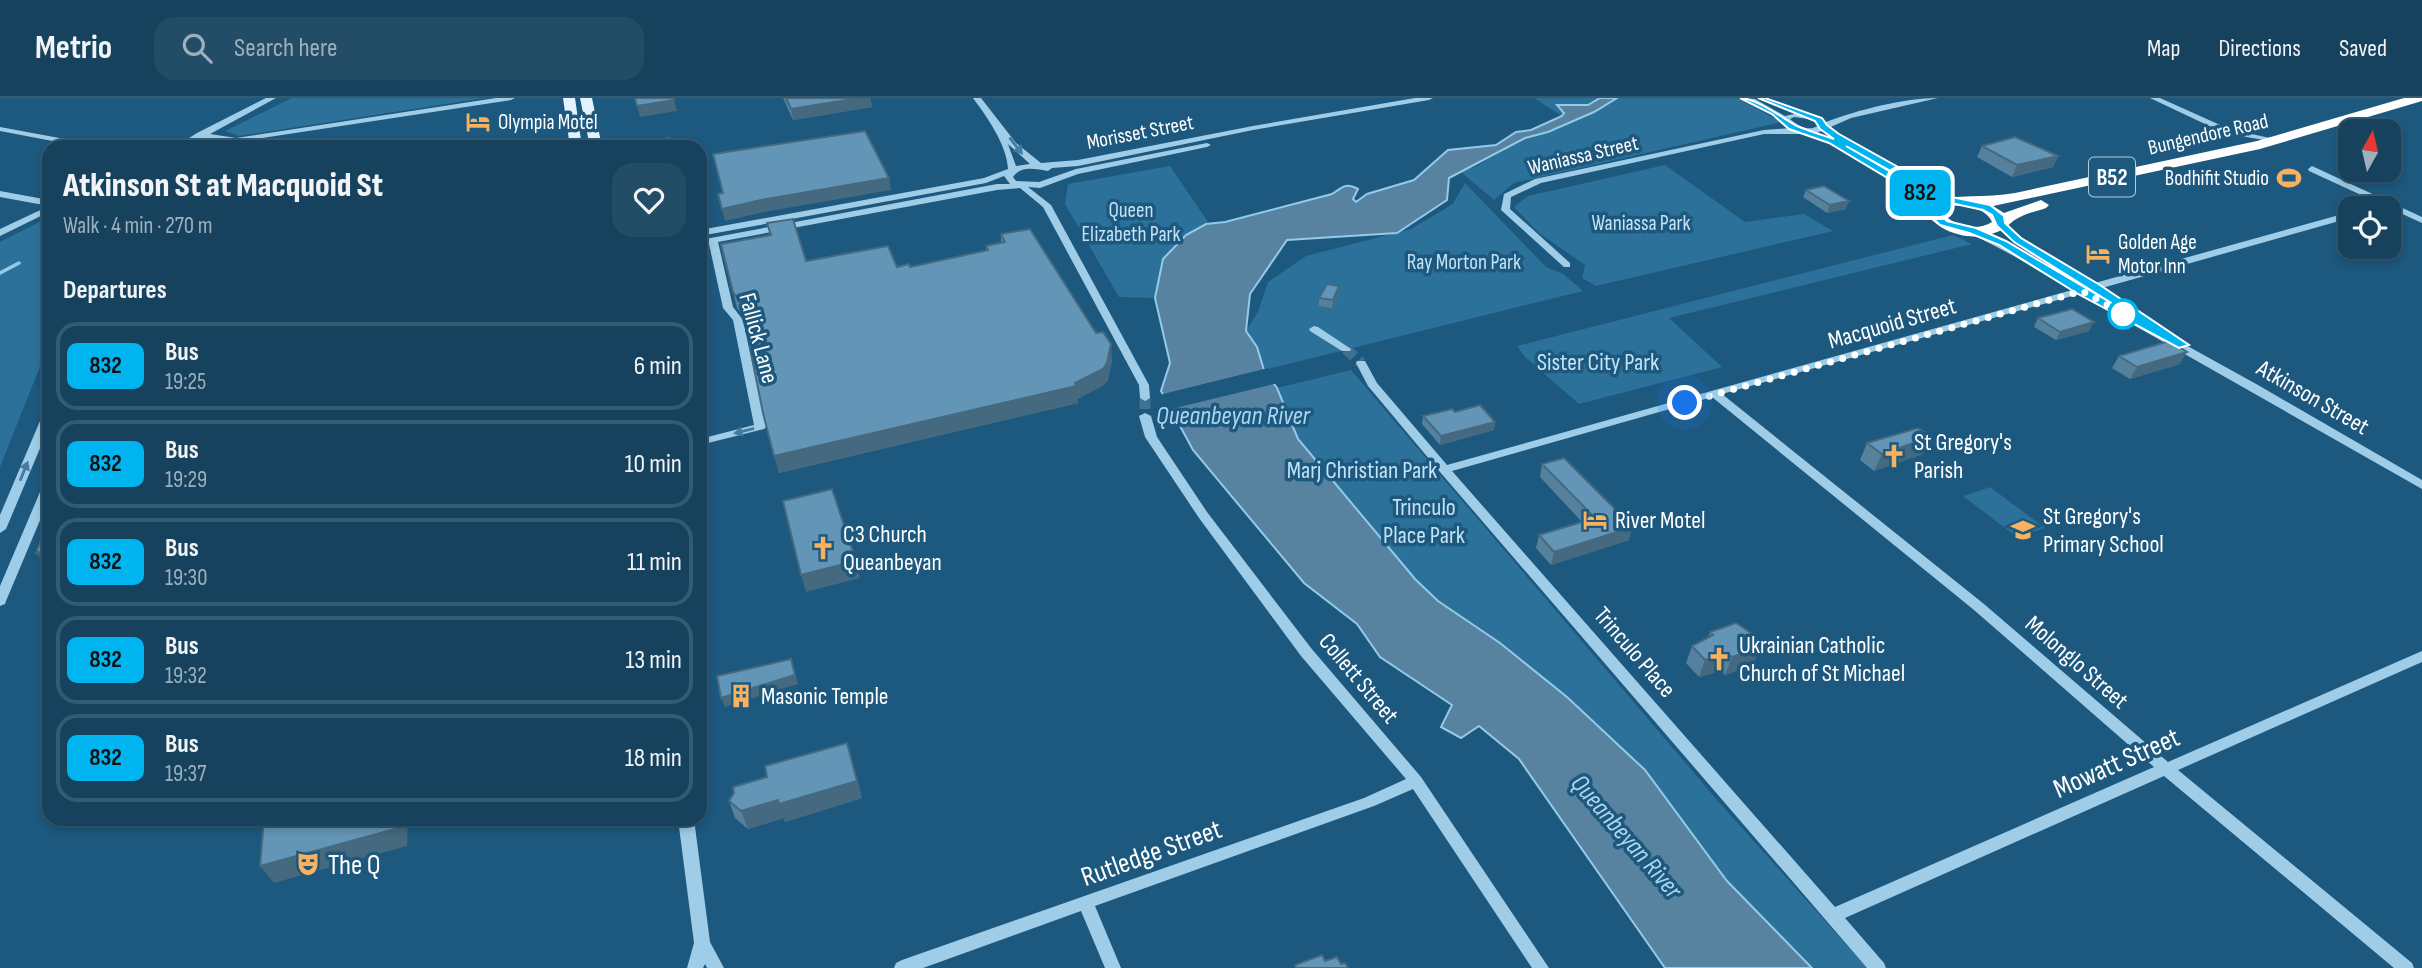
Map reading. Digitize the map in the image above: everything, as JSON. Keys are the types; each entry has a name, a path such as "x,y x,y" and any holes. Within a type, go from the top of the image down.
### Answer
{"highway":[{"name":"Bungendore Road","path":"1957,200 1991,202 2015,198 2241,149 2418,98"},
{"name":"Bungendore Road","path":"2001,223 2015,213 2031,207 2269,148 2422,105"},
{"path":"1957,200 1987,208 1995,213 2001,223"},
{"name":"B52","path":"1931,209 1940,201 1957,200"},
{"path":"1931,209 1936,218 1944,223 1973,231"},
{"name":"B52","path":"1973,231 1993,230 2001,223"}],"main road":[{"path":"569,98 575,140"},
{"path":"586,98 595,140"}],"street":[{"path":"253,98 270,99"},
{"path":"200,135 236,140 511,98"},
{"path":"977,98 996,125 1026,158 1054,172 1046,205"},
{"path":"1360,98 1371,109"},
{"name":"Morisset Street","path":"1012,172 1026,166 1078,163 1215,135 1429,98"},
{"path":"1745,98 1785,120 1792,127 1806,130 1837,144 1923,195 1931,209"},
{"path":"1762,98 1819,120 1823,127 1957,200"},
{"path":"1823,127 1849,116 1934,98"},
{"path":"2154,98 2227,131 2275,140"},
{"path":"191,140 270,99"},
{"name":"Morisset Street","path":"1050,181 1076,172 1371,109"},
{"name":"Waniassa Street","path":"1764,132 1791,115 1803,115"},
{"path":"1803,115 1849,116"},
{"path":"996,125 999,141 1013,161 1010,181 1046,205 1142,382 1145,398"},
{"name":"Waniassa Street","path":"1567,265 1505,210 1507,196 1538,181 1764,132 1823,127"},
{"path":"1254,128 1287,128"},
{"path":"0,129 59,140"},
{"path":"2227,131 2241,149"},
{"path":"1195,147 1215,135"},
{"path":"2312,169 2368,196"},
{"path":"707,232 986,180 1012,172"},
{"path":"707,242 997,187 1036,186 1050,181"},
{"path":"0,194 42,202"},
{"path":"2401,211 2422,220"},
{"path":"0,233 42,212"},
{"name":"Macquoid Street","path":"1444,469 2338,218"},
{"name":"Atkinson Street","path":"2001,223 2018,240 2096,287 2183,345"},
{"name":"Atkinson Street","path":"1973,231 2002,243 2082,291 2183,345 2422,485"},
{"name":"Fallick Lane","path":"707,440 760,427 738,320 728,308 713,241"},
{"path":"1314,329 1346,349"},
{"name":"Trinculo Place","path":"1361,363 1372,384 1444,469 1878,968"},
{"name":"Molonglo Street","path":"1715,394 1979,607 2166,769 2406,968"},
{"name":"Collett Street","path":"1145,416 1152,437 1203,515 1306,652 1416,781 1541,968"},
{"path":"0,529 42,430"},
{"path":"0,601 42,502"},
{"name":"Mowatt Street","path":"1832,916 2422,656"},
{"name":"Rutledge Street","path":"902,968 1369,802 1416,781"},
{"path":"687,826 702,943 716,968"},
{"path":"1086,903 1113,968"},
{"path":"695,968 702,943"}],"green space":[{"path":"292,98 484,98 239,136 225,131"},
{"path":"1534,98 1600,98 1588,105 1558,105 1565,113 1562,116"},
{"name":"Ray Morton Park","path":"1617,98 1737,98 1782,122 1514,183 1494,200 1461,172 1477,166 1525,138 1548,132 1594,112"},
{"name":"Waniassa Park","path":"1665,165 1745,222 1804,214 1833,231 1596,286 1582,278 1585,265 1539,233 1514,207 1528,196"},
{"name":"Queen Elizabeth Park","path":"1170,166 1208,222 1186,235 1163,259 1155,298 1119,297 1065,204 1068,184"},
{"name":"Ray Morton Park","path":"1465,183 1546,267 1563,274 1583,291 1264,370 1257,347 1246,331 1258,312 1268,282 1306,256 1411,229 1453,204"},
{"path":"42,221 42,362 0,467 0,242"},
{"name":"Sister City Park","path":"1953,235 1972,244 1669,318 1722,367 1579,404 1525,357 1517,346"},
{"name":"Trinculo Place Park","path":"1351,370 1717,800 1867,968 1812,968 1727,881 1645,770 1567,697 1500,643 1438,601 1415,579 1298,439 1277,388"},
{"path":"1990,487 2045,528 2017,537 1963,496"}],"water":[{"name":"Queanbeyan River","path":"1600,98 1617,98 1594,112 1548,132 1525,138 1449,178 1447,200 1397,233 1287,240 1250,294 1246,331 1257,347 1264,370 1277,388 1298,439 1415,579 1438,601 1500,643 1567,697 1645,770 1727,881 1812,968 1665,968 1519,759 1479,726 1461,738 1441,727 1452,705 1380,657 1357,624 1304,583 1193,450 1161,391 1170,363 1155,298 1163,259 1186,235 1206,224 1225,222 1332,194 1346,186 1358,189 1353,199 1356,202 1367,194 1414,180 1448,150 1496,145 1516,132 1531,130 1562,116 1564,113 1557,105 1588,105"}],"pier":[{"path":"1268,368 1278,383 1167,410 1159,395"}],"building":[{"path":"635,98 673,98 674,100 637,106"},
{"path":"786,98 859,98 791,109"},
{"path":"865,131 889,178 722,209 718,194 723,193 713,154"},
{"path":"2015,137 2058,156 2017,165 1982,146"},
{"path":"1824,186 1849,201 1830,205 1806,190"},
{"path":"793,219 806,261 888,246 897,267 909,264 910,267 988,250 986,246 1005,242 1001,234 1030,229 1096,333 1103,332 1111,344 1107,363 1103,369 1075,383 1076,386 774,456 741,303 733,292 721,244 771,235 767,223"},
{"path":"1327,284 1339,286 1333,300 1319,298"},
{"path":"2072,309 2094,322 2060,332 2038,318"},
{"path":"2169,341 2187,352 2137,367 2119,356"},
{"path":"1480,405 1495,422 1441,436 1423,416 1452,409 1455,412"},
{"path":"1918,428 1931,437 1882,454 1867,443"},
{"path":"1564,458 1633,527 1554,552 1539,535 1595,518 1542,464"},
{"name":"C3 Church Queanbeyan","path":"832,489 856,561 801,575 783,501"},
{"path":"42,537 42,552 36,553"},
{"path":"1736,623 1757,637 1754,642 1760,648 1732,657 1728,654 1705,660 1692,646 1713,635 1710,632"},
{"path":"791,659 795,675 721,698 717,676"},
{"path":"847,743 857,781 779,804 778,800 741,811 729,801 734,793 733,787 767,777 765,766"},
{"path":"263,826 395,826 395,829 260,866"},
{"path":"1322,955 1325,961 1337,957 1341,964 1345,963 1348,968 1296,968 1295,965"}],"waterway":[{"path":"0,273 19,263"}],"tunnel":[{"path":"1346,349 1361,363"},
{"path":"1145,398 1145,416"}],"bus line":[{"name":"832","path":"1745,98 1775,112 1792,127 1832,141 1923,195 1936,218 1944,223 2002,243 2082,291 2183,345 2096,287 2018,240 2000,224 2000,218 1987,208 1950,200 1836,136 1823,127 1819,120 1762,98"}],"place":[{"name":"Olympia Motel","path":"478,122"},
{"name":"Bodhifit Studio","path":"2289,178"},
{"name":"Golden Age Motor Inn","path":"2098,254"},
{"name":"St Gregory's Parish","path":"1894,456"},
{"name":"River Motel","path":"1595,520"},
{"name":"St Gregory's Primary School","path":"2023,530"},
{"name":"C3 Church Queanbeyan","path":"823,548"},
{"name":"Ukrainian Catholic Church of St Michael","path":"1719,659"},
{"name":"Masonic Temple","path":"741,696"},
{"name":"The Q","path":"308,864"}],"route":[{"path":"1685,403 2082,291 2126,315 2123,314"}],"park label":[{"name":"Marj Christian Park","path":"1362,470"}]}
